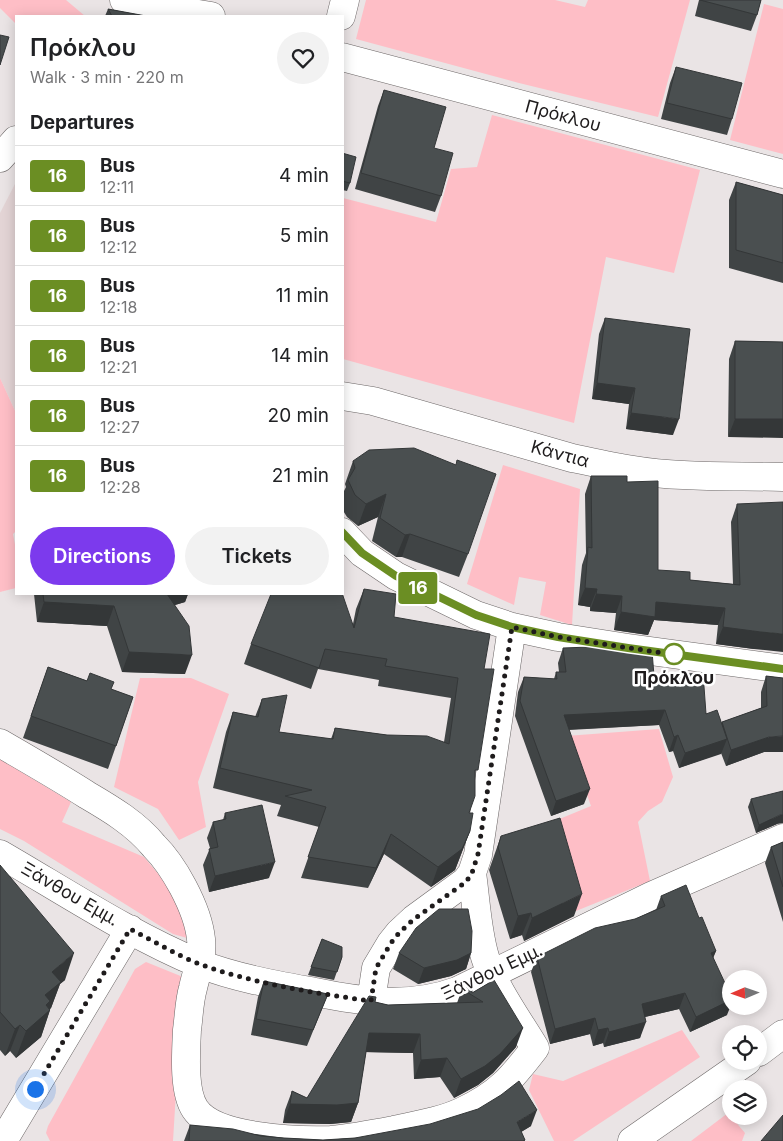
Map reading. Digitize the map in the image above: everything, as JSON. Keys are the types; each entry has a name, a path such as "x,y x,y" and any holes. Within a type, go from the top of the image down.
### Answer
{"street":[{"path":"124,0 147,6 205,15"},
{"path":"341,15 345,0"},
{"name":"Πρόκλου","path":"344,58 783,174"},
{"path":"0,158 15,141"},
{"name":"Κάντια","path":"344,396 373,401 572,458 605,465 639,471 682,475 783,477"},
{"path":"346,543 414,586 476,615 512,627 558,637 628,648 783,669"},
{"path":"371,1001 378,962 399,933 428,908 466,882 472,873 478,854 512,627"},
{"path":"0,743 128,822 154,844 169,864 194,908 201,940 200,964 193,987 188,1019 186,1063 189,1093 192,1104 200,1115 225,1129 235,1132 276,1138 311,1140 334,1140 367,1135 435,1121 462,1112 500,1090 511,1079 535,1048 491,974 482,944 472,873"},
{"name":"Ξάνθου Εμμ.","path":"0,854 130,929 200,964 226,972 328,995 371,1001 404,1002 433,999 457,991 651,896 783,838"},
{"path":"5,1136 130,929"},
{"path":"767,1046 783,1034"},
{"path":"632,1141 734,1070"}],"shaded area":[{"path":"0,0 66,0 84,15 15,15 15,23 0,8"},
{"path":"366,0 555,0 585,7 588,0 690,0 658,117 519,83 356,39"},
{"path":"764,4 783,9 783,154 730,140"},
{"path":"492,115 700,170 674,273 606,257 574,423 344,359 344,198 436,222 451,169 477,167"},
{"path":"15,184 15,411 0,378 0,213"},
{"path":"0,378 15,411 15,532 13,534 15,545 15,588 0,592"},
{"path":"503,465 580,489 572,625 540,615 546,582 519,577 514,605 467,584"},
{"path":"140,678 191,678 229,694 198,782 206,827 179,840 158,809 114,787"},
{"path":"659,729 673,777 662,802 648,811 638,822 650,881 576,911 557,820 591,806 566,736"},
{"path":"0,759 71,802 62,822 144,857 176,895 192,935 187,938 173,934 24,841 0,829"},
{"path":"146,962 183,977 173,1141 50,1141 46,1133 48,1126 135,969"},
{"path":"682,1030 700,1057 573,1141 554,1141 529,1090 533,1074 563,1081"},
{"path":"722,1118 722,1125 738,1125 745,1133 742,1141 691,1141"}],"building":[{"path":"700,0 761,0 757,15"},
{"path":"108,9 141,15 111,15"},
{"path":"0,35 9,37 0,65"},
{"path":"676,67 742,83 732,119 667,103"},
{"path":"384,90 446,107 434,148 453,153 441,196 361,173"},
{"path":"344,154 356,157 350,183 344,182"},
{"path":"736,182 783,195 783,263 736,250"},
{"path":"605,318 690,329 679,419 631,413 635,388 597,383"},
{"path":"735,341 783,342 783,419 735,419"},
{"path":"414,448 456,465 457,460 496,474 468,554 410,534 405,535 380,518 386,494 366,504 355,495 348,480 355,468 353,461 369,450"},
{"path":"591,476 627,476 627,482 658,481 658,570 690,572 690,580 740,585 737,504 783,502 783,634 723,627 725,608 656,602 655,617 621,612 622,596 596,594 597,589 585,588 588,547 592,548"},
{"path":"364,589 396,594 394,617 490,634 484,669 494,669 478,770 475,770 475,796 469,813 473,813 470,831 462,849 438,867 391,834 376,868 308,857 326,807 285,796 312,790 220,768 233,712 258,717 262,699 287,695 279,732 333,739 335,728 387,735 427,736 449,744 458,678 385,666 387,659 325,649 319,668 251,644 271,595 343,595 354,628"},
{"path":"43,595 168,595 189,626 192,655 129,652 114,606 44,602"},
{"path":"617,646 652,651 654,676 703,673 706,714 717,710 727,739 685,753 678,735 674,737 665,710 564,715 590,789 556,801 520,701 524,677 557,679 556,672 566,672 563,648"},
{"path":"48,667 87,681 90,673 114,682 111,689 133,697 116,746 31,716"},
{"path":"766,676 783,678 783,736 769,737 731,750 722,722 767,706"},
{"path":"783,791 783,815 759,825 751,799"},
{"path":"262,805 275,862 215,876 209,849 218,847 213,822 226,819 225,813"},
{"path":"560,818 582,894 532,918 531,913 518,916 498,847 501,836"},
{"path":"783,842 783,887 771,847"},
{"path":"0,865 74,953 52,972 61,982 45,995 50,1001 46,1005 50,1010 26,1031 20,1025 15,1029 0,1012"},
{"path":"686,885 699,918 702,917 716,951 711,953 722,977 722,1004 696,1017 685,993 642,1004 646,1022 609,1032 608,1028 598,1030 595,1018 555,1029 537,957 595,928 635,919 665,906 661,896"},
{"path":"439,909 468,909 472,931 471,953 457,960 424,968 399,953 416,928"},
{"path":"322,939 342,947 342,957 337,972 311,967"},
{"path":"494,980 523,1028 500,1054 485,1066 461,1079 447,1058 421,1060 420,1034 369,1033 358,1103 337,1105 290,1104 292,1091 307,1098 369,996 376,997 375,1002 388,1005 483,1002 462,989 472,985 472,993"},
{"path":"264,981 328,994 313,1030 256,1019"},
{"path":"519,1081 537,1110 517,1122 525,1140 523,1141 189,1141 190,1125 233,1129 261,1136 284,1138 323,1140 355,1138 430,1124 478,1109"},
{"path":"783,1115 783,1141 761,1141"}],"bus line":[{"name":"16","path":"344,534 362,553 396,576 476,615 512,627 558,637 628,648 783,669"}],"place":[{"name":"Πρόκλου","path":"674,654"}],"route":[{"path":"35,1089 130,929 200,964 226,972 328,995 371,1001 372,985 378,962 391,943 414,919 466,882 472,873 478,854 512,627 558,637 682,656 674,654"}]}
